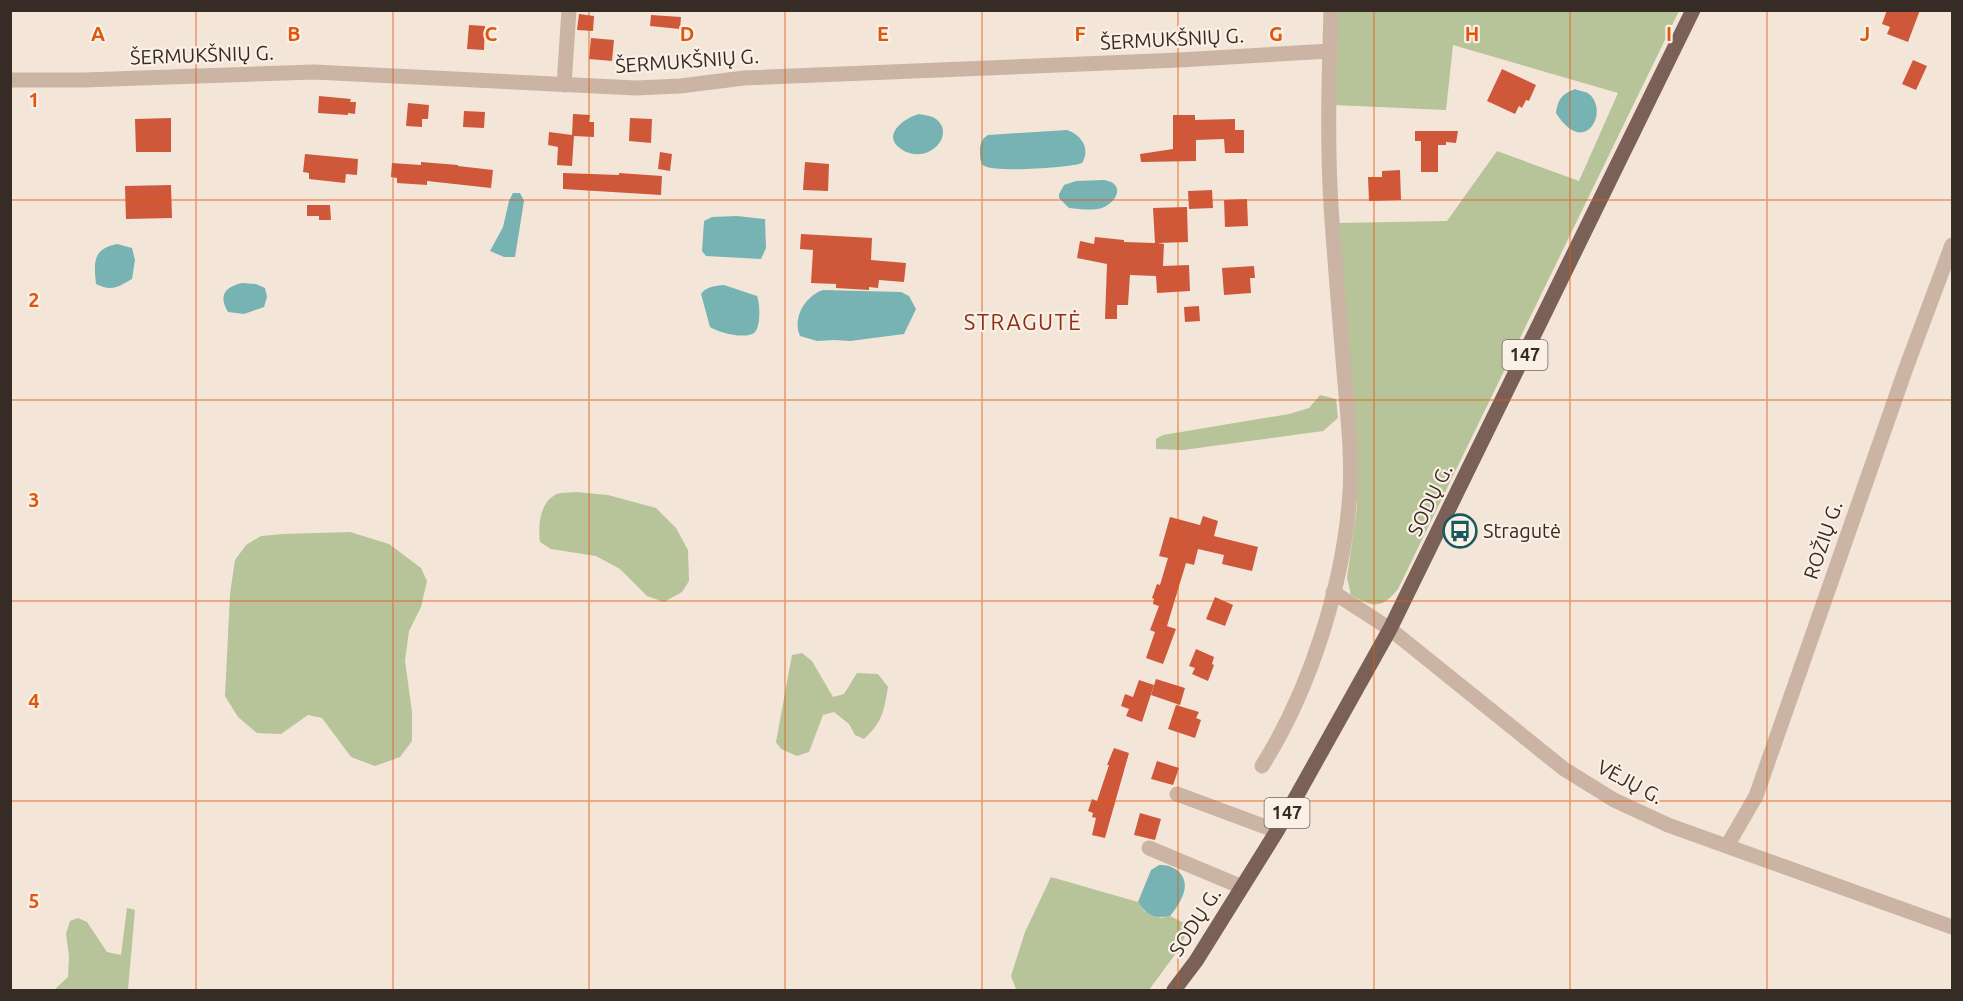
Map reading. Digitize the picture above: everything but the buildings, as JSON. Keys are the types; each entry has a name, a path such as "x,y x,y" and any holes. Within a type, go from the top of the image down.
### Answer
{"main road":[{"name":"SODŲ G.","path":"1174,990 1196,961 1277,831 1390,629 1693,10"}],"street":[{"path":"564,85 568,10"},
{"path":"1262,766 1304,686 1326,620 1346,533 1350,490 1351,462 1331,206 1328,99 1331,10"},
{"name":"ŠERMUKŠNIŲ G.","path":"10,80 84,80 314,72 636,88 754,78 1179,60 1330,51"},
{"name":"ROŽIŲ G.","path":"1727,846 1756,796 1902,379 1953,245"},
{"name":"VĖJŲ G.","path":"1333,592 1390,629 1564,768 1614,800 1668,825 1953,927"},
{"path":"1177,794 1277,831"},
{"path":"1149,848 1242,887"}],"green space":[{"path":"1337,11 1679,11 1398,589 1387,600 1376,604 1365,602 1351,595 1347,578 1357,506 1357,447 1337,223 1447,221 1497,151 1579,181 1618,93 1453,45 1446,110 1334,105"},
{"path":"1320,395 1336,399 1338,418 1323,431 1183,450 1156,449 1156,439 1163,435 1289,414 1309,408"},
{"path":"576,492 608,495 656,508 676,528 688,550 689,581 682,592 664,602 647,596 620,569 596,556 551,549 540,542 541,515 546,503 557,494"},
{"path":"350,532 389,544 421,568 427,581 421,607 409,631 405,661 412,712 412,741 400,757 375,766 351,757 322,718 308,715 281,734 257,733 238,717 225,696 230,594 235,560 246,545 261,536"},
{"path":"802,653 812,661 833,697 844,694 857,673 878,674 888,687 882,715 864,739 855,735 849,724 834,712 823,715 809,752 797,756 781,749 776,742 792,655"},
{"path":"1051,877 1138,902 1144,911 1161,918 1170,916 1190,926 1179,949 1149,990 1016,989 1011,976 1025,932"},
{"path":"127,908 135,910 128,990 54,990 68,977 69,956 66,934 70,921 78,918 87,922 107,952 121,955"}],"water":[{"path":"1575,89 1588,93 1595,102 1597,111 1595,120 1585,132 1576,132 1567,126 1556,113 1561,98"},
{"path":"919,114 936,119 942,126 943,133 936,147 929,152 911,154 895,144 894,133 901,123"},
{"path":"1067,130 1077,135 1085,147 1085,157 1082,163 1047,168 1000,169 983,165 981,162 981,143 988,135"},
{"path":"1104,180 1113,183 1117,194 1109,204 1102,208 1090,210 1069,208 1059,198 1064,185 1076,181"},
{"path":"513,193 520,193 524,201 515,257 504,257 490,251 503,227"},
{"path":"737,216 765,219 766,248 761,259 706,256 702,251 704,221 712,217"},
{"path":"117,244 132,248 135,260 132,279 115,288 106,288 96,284 96,258 103,249"},
{"path":"242,283 256,284 265,288 267,297 264,307 244,314 228,312 224,301 225,293 227,289"},
{"path":"724,285 757,296 759,314 755,332 740,336 710,327 701,294 714,286"},
{"path":"823,290 901,292 909,296 916,309 904,334 850,341 817,341 800,336 798,322 802,308 811,297"},
{"path":"1159,865 1176,870 1185,883 1182,898 1170,916 1151,915 1138,902 1151,870"}],"place":[{"name":"Stragutė","path":"1460,531"}],"district":[{"name":"STRAGUTĖ","path":"1023,322"}]}
